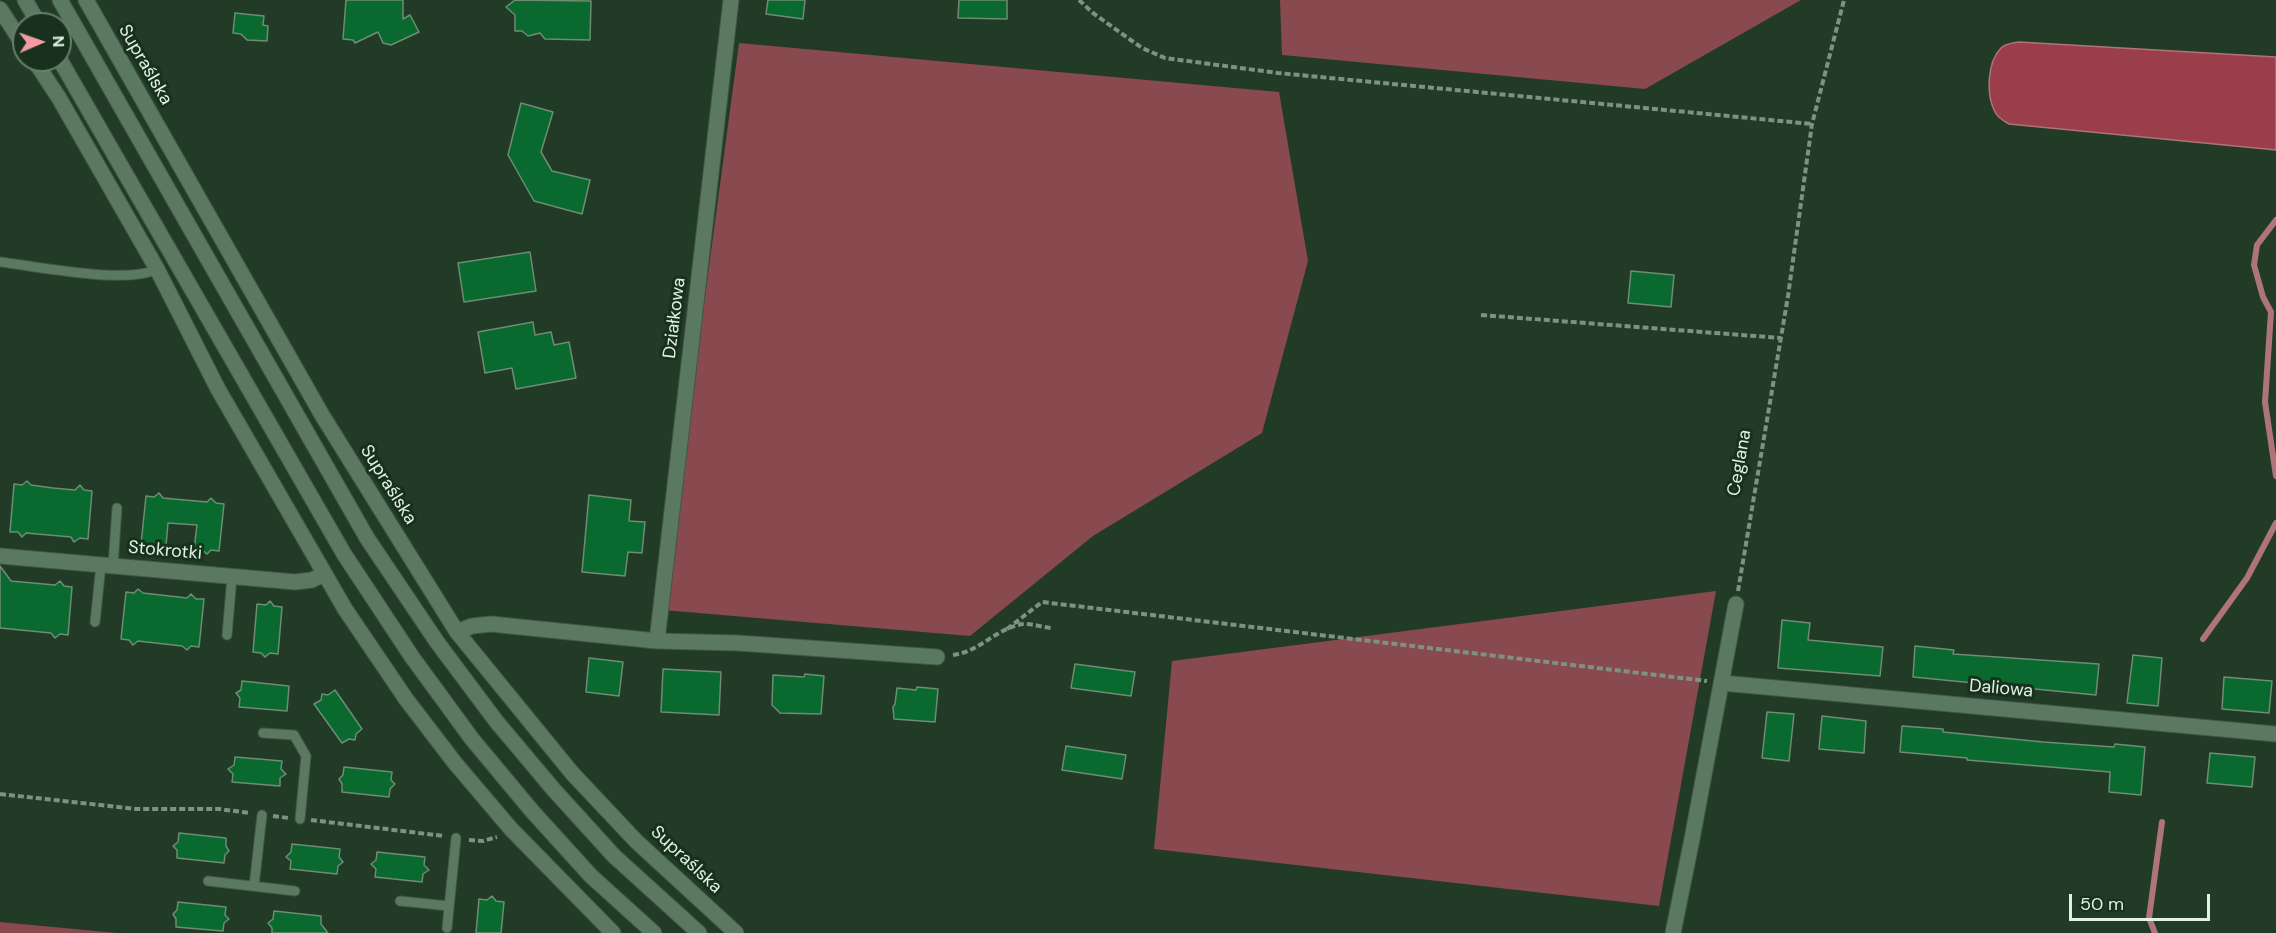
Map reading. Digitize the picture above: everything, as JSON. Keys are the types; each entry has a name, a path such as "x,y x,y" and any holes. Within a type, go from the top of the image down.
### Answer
{"street":[{"path":"60,0 361,528 437,642 496,721 554,790 614,855 699,933"},
{"name":"Supraślska","path":"86,0 322,415 457,632 572,773 636,842 736,933"},
{"name":"Działkowa","path":"657,641 731,0"},
{"path":"0,9 12,28"},
{"path":"42,72 157,269 218,389 345,609 406,699 455,763 511,829 613,933"},
{"path":"67,72 326,523 412,657 472,739 532,811 591,876 654,933"},
{"name":"Stokrotki","path":"0,556 295,582 312,580 324,574"},
{"path":"1673,933 1736,603"},
{"path":"457,632 472,626 491,624 657,641 738,643 937,657"},
{"name":"Daliowa","path":"1722,683 2276,734"}],"lane":[{"path":"0,262 106,275 146,274 157,269"},
{"path":"95,622 117,508"},
{"path":"227,635 232,577"},
{"path":"263,733 294,735 306,756 300,819"},
{"path":"254,886 262,815"},
{"path":"447,928 456,838"},
{"path":"208,881 295,891"},
{"path":"400,901 449,906"}],"path":[{"path":"1079,0 1093,13 1142,48 1165,58 1278,73 1812,124"},
{"name":"Ceglana","path":"1736,603 1781,338 1812,124 1844,0"},
{"path":"1481,315 1781,338"},
{"path":"937,657 960,654 982,646 1042,602 1722,683"},
{"path":"1007,629 1020,624 1051,628"}],"shaded area":[{"path":"1280,0 1801,0 1645,89 1282,55"},
{"path":"2019,42 2276,57 2276,150 2009,124 1999,118 1995,112 1990,97 1989,79 1996,54 2007,44"},
{"path":"739,43 1279,92 1308,261 1262,433 1093,536 970,636 663,610"},
{"path":"1716,591 1659,906 1154,849 1172,661"},
{"path":"0,922 117,933 0,933"}],"building":[{"path":"346,0 403,0 403,19 410,15 419,32 391,45 383,43 378,32 355,43 353,40 343,39"},
{"path":"515,0 591,1 590,40 545,39 540,33 528,36 522,31 515,31 515,15 506,7"},
{"path":"768,0 805,0 803,19 766,14"},
{"path":"959,0 1007,0 1007,19 958,18"},
{"path":"235,13 264,16 263,25 268,26 267,41 247,40 241,34 233,33"},
{"path":"521,103 553,112 541,152 552,171 590,180 582,214 534,201 508,155"},
{"path":"530,252 536,291 464,302 458,263"},
{"path":"1631,271 1674,275 1671,307 1628,303"},
{"path":"533,322 535,335 551,332 554,345 569,342 576,378 516,389 512,368 485,373 478,332"},
{"path":"27,481 31,485 75,490 80,485 84,490 92,491 88,539 80,538 74,542 71,537 26,533 22,537 18,532 10,532 14,484 22,485"},
{"path":"159,493 163,498 207,502 211,498 216,503 224,504 219,551 211,550 207,554 202,550 194,549 197,525 168,523 166,546 158,546 154,549 149,545 141,544 146,496 154,497"},
{"path":"589,495 631,500 629,521 645,522 642,553 628,552 625,576 582,572"},
{"path":"0,566 11,581 55,585 60,581 64,586 72,587 68,635 60,634 55,638 51,633 0,628"},
{"path":"138,589 143,593 187,598 191,594 196,599 204,599 199,647 191,646 187,650 182,646 138,641 133,645 129,640 121,639 126,592 134,593"},
{"path":"270,601 274,606 282,607 278,654 270,653 265,657 261,653 253,652 257,604 266,605"},
{"path":"1782,620 1810,623 1808,640 1883,647 1880,676 1778,668"},
{"path":"1915,646 1954,650 1953,654 2099,664 2096,695 1913,677"},
{"path":"2133,655 2162,658 2158,706 2127,703"},
{"path":"589,658 623,662 619,696 586,692"},
{"path":"1075,664 1135,672 1131,696 1071,688"},
{"path":"663,669 721,672 719,715 661,712"},
{"path":"805,674 824,676 821,714 780,713 772,705 773,675 804,677"},
{"path":"2224,677 2272,681 2269,713 2222,709"},
{"path":"242,681 289,686 287,711 239,707 240,698 236,693 241,690"},
{"path":"917,687 938,689 935,722 894,719 893,707 897,688 916,690"},
{"path":"335,690 362,729 356,734 355,740 349,739 342,743 314,704 321,700 322,694 328,695"},
{"path":"1767,712 1794,714 1789,761 1762,758"},
{"path":"1822,716 1866,721 1864,753 1819,749"},
{"path":"1902,726 2043,742 2145,747 2141,795 2109,792 2110,772 1900,752"},
{"path":"1066,746 1126,755 1122,779 1062,770"},
{"path":"2210,753 2255,757 2252,787 2207,783"},
{"path":"235,757 282,761 281,769 286,774 280,778 280,786 232,782 233,774 228,769 234,765"},
{"path":"344,767 392,772 391,780 395,784 390,789 389,797 342,792 339,779 343,775"},
{"path":"179,833 226,838 229,851 225,855 224,863 177,858 177,850 173,846 178,842"},
{"path":"292,844 340,849 339,857 343,862 338,866 337,874 290,869 291,861 286,857 291,852"},
{"path":"377,852 425,857 424,865 429,870 423,874 422,882 375,877 376,869 371,864 376,860"},
{"path":"492,896 496,901 504,902 501,933 476,933 479,899 487,900"},
{"path":"178,902 226,907 225,915 229,919 224,923 223,931 176,927 173,914 177,910"},
{"path":"274,911 321,916 321,924 328,933 272,933 272,928 268,923 273,919"}],"waterway":[{"path":"2276,220 2257,245 2254,265 2263,297 2271,312 2265,402 2276,476"},
{"path":"2203,639 2247,578 2276,523"},
{"path":"2155,933 2149,918 2162,822"}]}
